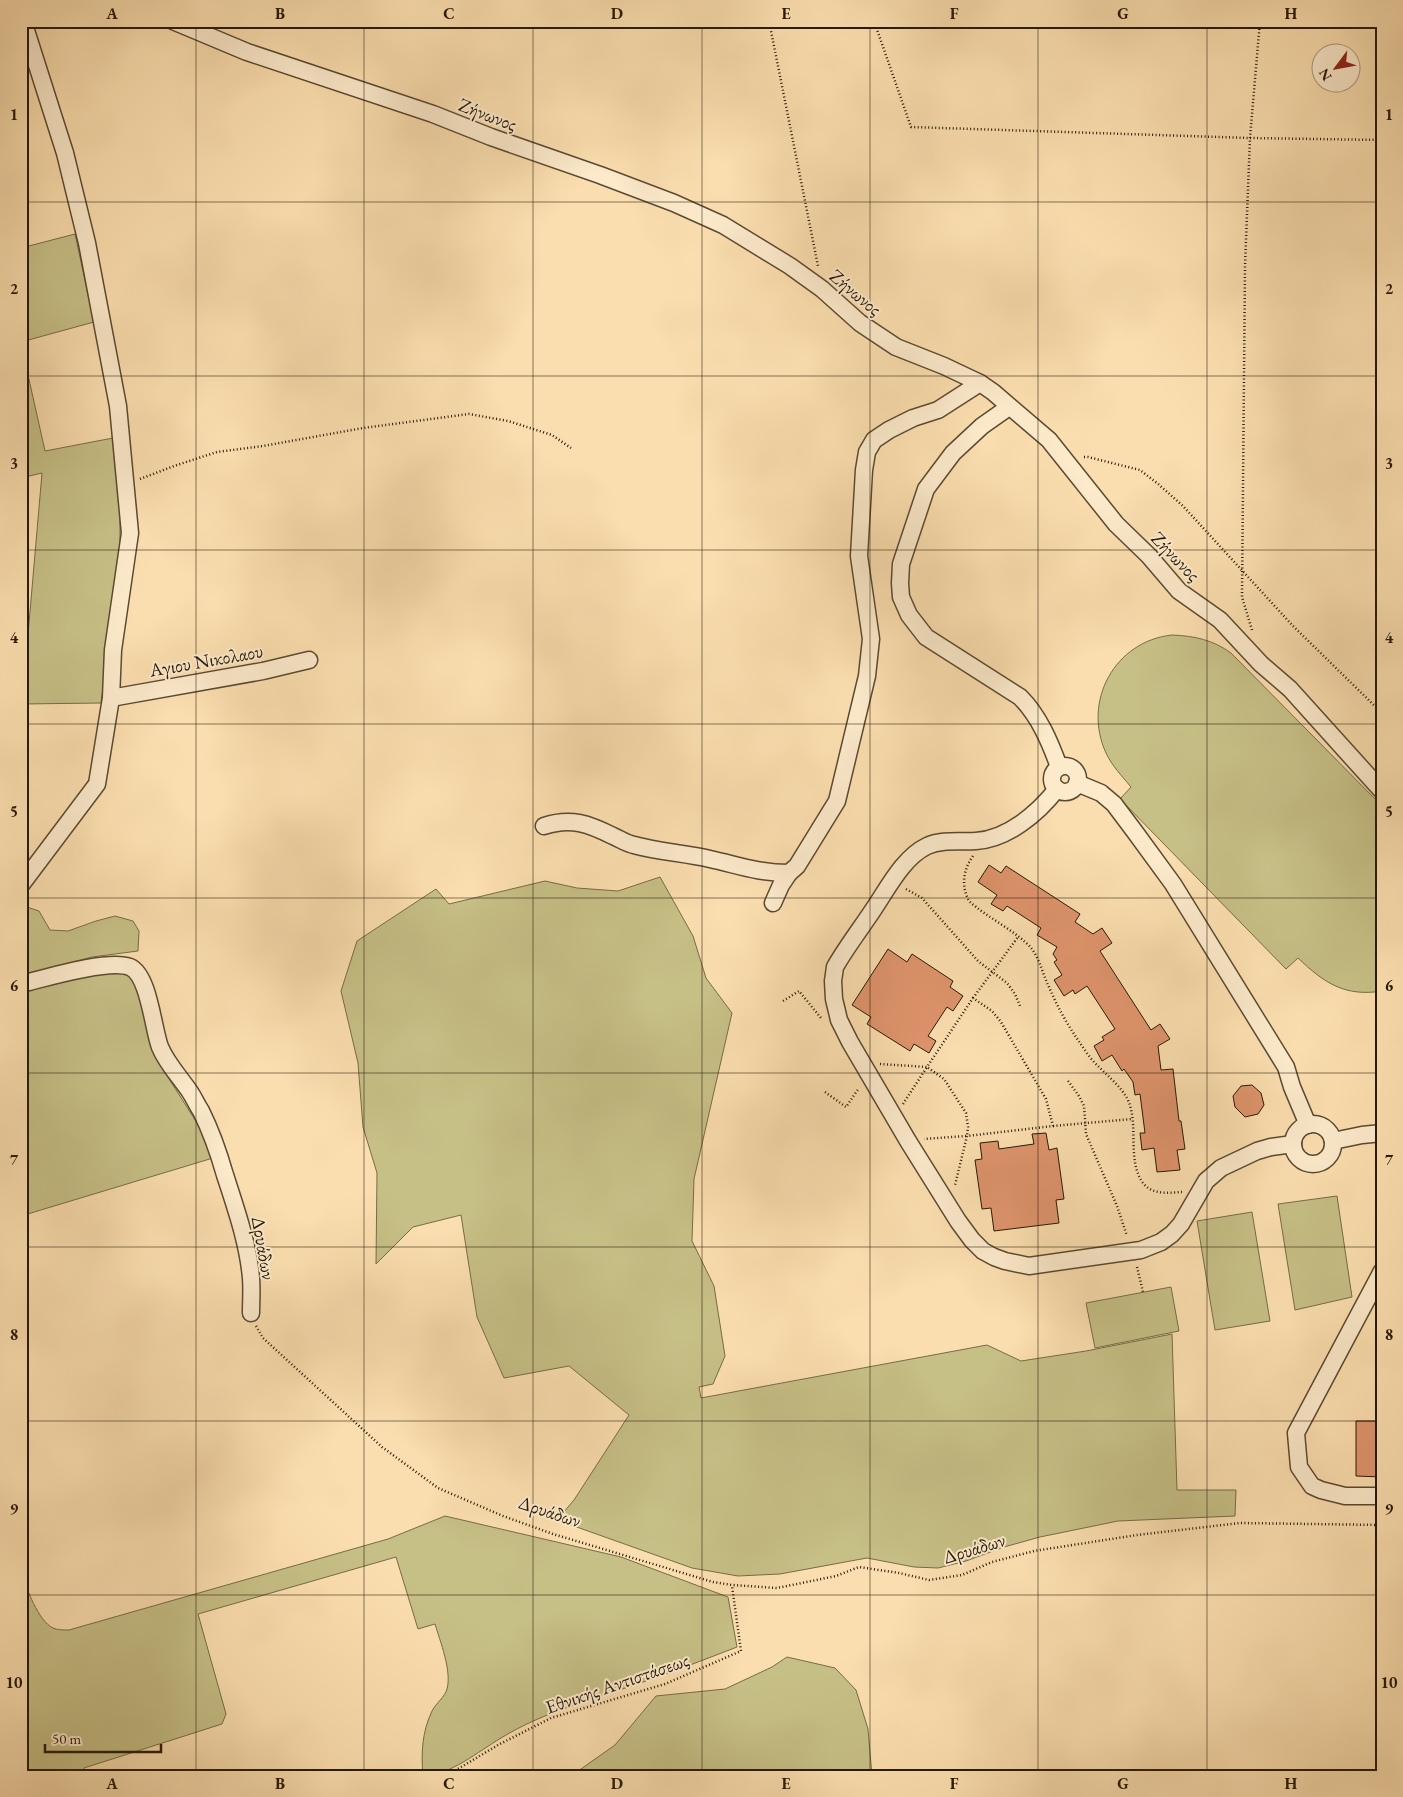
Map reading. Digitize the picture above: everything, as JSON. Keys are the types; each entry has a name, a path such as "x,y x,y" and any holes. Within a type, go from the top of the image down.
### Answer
{"street":[{"path":"21,885 97,784 111,698 113,650 130,533 118,406 87,243 65,153 23,21"},
{"name":"Ζήνωνος","path":"173,21 247,52 433,114 491,137 600,175 723,225 790,266 822,289 860,323 896,347 980,383 1049,440 1116,524 1149,556 1179,591 1220,620 1261,664 1290,689 1382,791"},
{"path":"773,903 781,885 789,873 797,866 836,801 867,676 871,639 859,556 864,470 867,452 874,440 890,430 913,418 938,410 980,383"},
{"path":"1009,407 982,426 953,453 926,489 901,564 901,597 909,615 926,636 1020,697 1032,709 1060,767"},
{"name":"Αγιου Νικολαου","path":"111,698 263,671 309,660"},
{"path":"1065,766 1074,769 1078,777 1077,783 1070,791 1062,792 1053,785 1052,776 1060,767 1065,766"},
{"path":"1077,783 1101,793 1114,804 1173,884 1286,1067 1308,1125"},
{"path":"1057,789 1045,804 1026,820 1001,835 978,841 941,842 926,846 906,863 835,967 833,982 839,1020 908,1141 949,1207 972,1240 983,1250 1005,1261 1029,1266 1142,1250 1161,1242 1172,1234 1181,1224 1206,1181 1221,1168 1271,1147 1293,1144"},
{"path":"544,826 573,822 590,825 632,845 710,859 761,872 789,873"},
{"name":"Δρυάδων","path":"21,981 29,982 81,970 114,965 131,968 140,976 160,1048 166,1060 190,1092 202,1114 220,1160 239,1218 246,1251 251,1278 252,1313"},
{"path":"1308,1125 1321,1126 1331,1135 1333,1142 1330,1154 1326,1159 1314,1164 1302,1161 1297,1156 1293,1144 1297,1132 1308,1125"},
{"path":"1333,1142 1362,1135 1382,1133"},
{"path":"1382,1271 1296,1433 1299,1467 1312,1486 1345,1496 1382,1496"}],"path":[{"path":"769,21 822,289"},
{"path":"874,21 911,127 1250,138 1382,140"},
{"path":"1253,635 1242,596 1245,266 1250,138 1260,21"},
{"path":"126,484 217,452 263,446 363,428 469,414 508,420 552,434 571,448"},
{"path":"1066,462 1088,456 1140,470 1183,506 1293,626 1382,713"},
{"path":"989,838 975,852 965,870 965,892 969,901 1031,948 1062,1015 1078,1041 1097,1066 1119,1086 1127,1099 1132,1119 1135,1163 1138,1175 1145,1185 1154,1191 1167,1194 1201,1191"},
{"path":"893,881 922,898 978,961 1010,987 1020,1006"},
{"path":"894,1117 973,998 1018,938"},
{"path":"783,1001 799,991 821,1018"},
{"path":"973,998 992,1011 1001,1022 1046,1099 1053,1126"},
{"path":"862,1062 927,1067 944,1079 966,1113 967,1136 949,1207"},
{"path":"1068,1081 1084,1106 1086,1134 1117,1206 1143,1292"},
{"path":"825,1092 846,1107 862,1083"},
{"path":"908,1141 1132,1119"},
{"name":"Δρυάδων","path":"252,1313 256,1327 263,1338 275,1350 382,1446 438,1488 503,1516 553,1534 732,1586 777,1588 836,1576 859,1567 929,1580 962,1575 992,1562 1034,1551 1138,1535 1240,1523 1382,1525"},
{"name":"Εθνικής Αντιστάσεως","path":"446,1776 551,1718 665,1684 741,1651 732,1586"}],"shaded area":[{"path":"75,234 94,322 21,342 21,248"},
{"path":"26,366 45,451 113,438 120,512 120,551 101,703 22,704 42,473 21,478 21,368"},
{"path":"1172,635 1188,636 1203,640 1231,653 1382,806 1382,991 1357,992 1346,990 1317,975 1298,958 1286,969 1120,799 1131,787 1117,771 1106,753 1100,733 1098,713 1101,694 1109,677 1120,661 1134,649 1152,640"},
{"path":"660,877 693,936 706,978 732,1013 694,1179 692,1241 714,1286 725,1356 713,1384 699,1387 701,1398 987,1345 1021,1361 1086,1351 1172,1334 1177,1490 1236,1490 1235,1516 1118,1521 1040,1537 938,1568 914,1567 867,1558 780,1574 738,1576 692,1568 557,1520 574,1500 629,1415 569,1366 504,1378 477,1317 461,1215 413,1227 376,1264 377,1173 363,1127 358,1063 341,991 357,941 436,889 449,904 545,881 577,888 618,891"},
{"path":"27,907 39,911 50,930 68,931 115,916 133,921 139,931 138,951 92,957 31,973 21,973 21,910"},
{"path":"123,972 133,977 138,987 150,1044 159,1063 204,1134 213,1158 21,1216 21,986 94,973"},
{"path":"1337,1196 1352,1297 1295,1310 1278,1204"},
{"path":"1252,1212 1270,1321 1215,1330 1197,1221"},
{"path":"1171,1287 1179,1331 1095,1348 1086,1303"},
{"path":"445,1516 621,1557 728,1597 737,1647 535,1720 443,1772 423,1776 422,1751 424,1735 432,1711 446,1692 448,1674 445,1656 435,1624 418,1629 396,1557 198,1614 226,1714 222,1724 84,1768 82,1776 21,1776 21,1574 43,1619 53,1628 69,1630 388,1539"},
{"path":"787,1657 835,1668 856,1690 868,1729 872,1776 571,1776 615,1745 656,1696 725,1689 772,1667"}],"building":[{"path":"989,865 1001,873 1006,866 1080,914 1075,922 1093,934 1102,928 1112,943 1100,951 1151,1030 1160,1024 1170,1039 1158,1046 1161,1070 1173,1069 1179,1121 1181,1121 1185,1149 1177,1150 1180,1170 1157,1172 1154,1148 1142,1150 1140,1133 1145,1133 1140,1094 1135,1095 1133,1082 1124,1069 1122,1071 1112,1055 1102,1061 1094,1046 1104,1040 1102,1037 1115,1029 1087,986 1075,994 1073,990 1064,996 1054,980 1062,975 1054,962 1057,960 1053,954 1057,947 1037,935 1041,928 1007,906 1003,911 991,904 997,895 978,882"},
{"path":"888,949 907,962 912,954 953,981 950,987 963,996 953,1011 947,1007 928,1036 936,1041 929,1053 914,1044 910,1051 867,1024 871,1017 852,1005"},
{"path":"1252,1085 1261,1093 1264,1105 1258,1114 1245,1117 1235,1107 1233,1096 1241,1086"},
{"path":"1046,1133 1049,1150 1057,1148 1064,1199 1056,1200 1059,1223 994,1231 991,1208 982,1209 975,1160 982,1159 980,1143 998,1141 999,1149 1034,1144 1032,1134"},
{"path":"1356,1421 1382,1421 1382,1477 1356,1476"}]}
